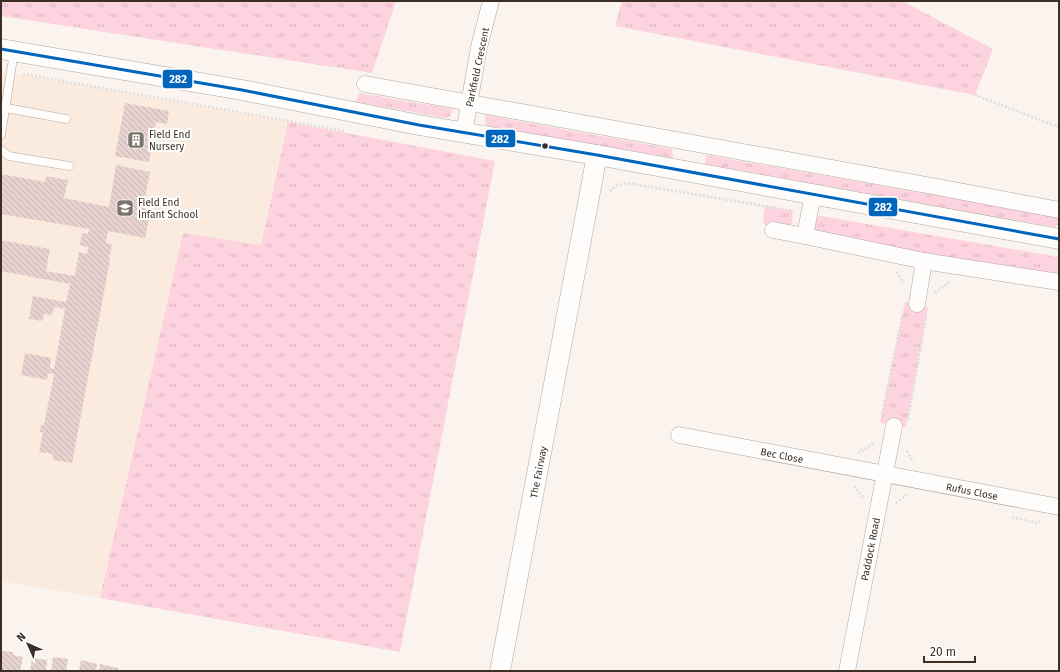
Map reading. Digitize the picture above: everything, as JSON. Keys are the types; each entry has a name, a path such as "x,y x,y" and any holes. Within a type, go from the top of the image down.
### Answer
{"street":[{"name":"Parkfield Crescent","path":"464,133 479,47 491,1"},
{"path":"7,50 242,90 419,125 597,155 1059,239"},
{"path":"365,84 1059,210"},
{"name":"The Fairway","path":"500,671 597,155"},
{"path":"805,236 813,194"},
{"path":"773,230 924,261 1059,282"},
{"path":"916,309 924,261"},
{"name":"Paddock Road","path":"847,671 885,475 901,423"},
{"name":"Bec Close","path":"679,435 885,475"},
{"name":"Rufus Close","path":"885,475 1059,507"}],"lane":[{"path":"1,135 11,72 7,50"},
{"path":"6,108 66,119"},
{"path":"1,150 9,156 69,166"}],"path":[{"path":"11,72 353,132"},
{"path":"975,95 1059,127"},
{"path":"608,194 610,190 618,185 627,183 809,214"},
{"path":"931,295 954,279"},
{"path":"882,415 916,309"},
{"path":"901,423 916,309"}],"shaded area":[{"path":"1,71 288,122 261,245 183,234 100,598 1,581"}],"green space":[{"path":"1,1 396,1 372,73 1,16"},
{"path":"622,1 902,1 993,49 975,95 615,26"},
{"path":"359,93 453,109 450,116 446,118 356,102"},
{"path":"485,115 672,149 673,158 488,126 485,122"},
{"path":"288,122 495,161 400,652 100,598 183,233 261,245"},
{"path":"706,155 1059,217 1059,225 1054,227 705,164"},
{"path":"765,206 793,211 791,229 763,224"},
{"path":"809,214 1059,257 1059,282 805,236"},
{"path":"905,302 928,307 906,427 880,423"}],"building":[{"name":"Field End Nursery","path":"125,103 169,111 167,124 156,122 149,162 115,156"},
{"path":"116,165 150,172 143,208 151,210 145,238 108,231 106,243 112,244 110,260 72,463 53,460 53,454 39,452 43,432 40,432 41,425 44,425 54,374 48,373 47,380 21,375 25,353 51,358 50,368 54,369 65,309 54,307 52,315 44,314 42,321 29,319 33,296 66,302 70,284 1,271 1,240 50,249 46,271 75,276 79,252 87,254 88,247 80,245 82,233 88,234 89,229 1,214 1,174 45,182 46,176 68,180 64,198 109,207"},
{"path":"2,651 13,652 13,655 23,657 20,671 2,671"},
{"path":"53,657 68,659 66,671 51,671"},
{"path":"32,658 47,660 46,671 30,671"},
{"path":"81,660 97,664 96,671 79,671"},
{"path":"100,664 118,668 118,671 99,671"}],"transit line":[{"name":"282","path":"1,49 242,90 419,125 597,155 1059,239"}],"place":[{"name":"Field End Nursery","path":"136,140"},
{"name":"Field End Infant School","path":"125,208"}]}
